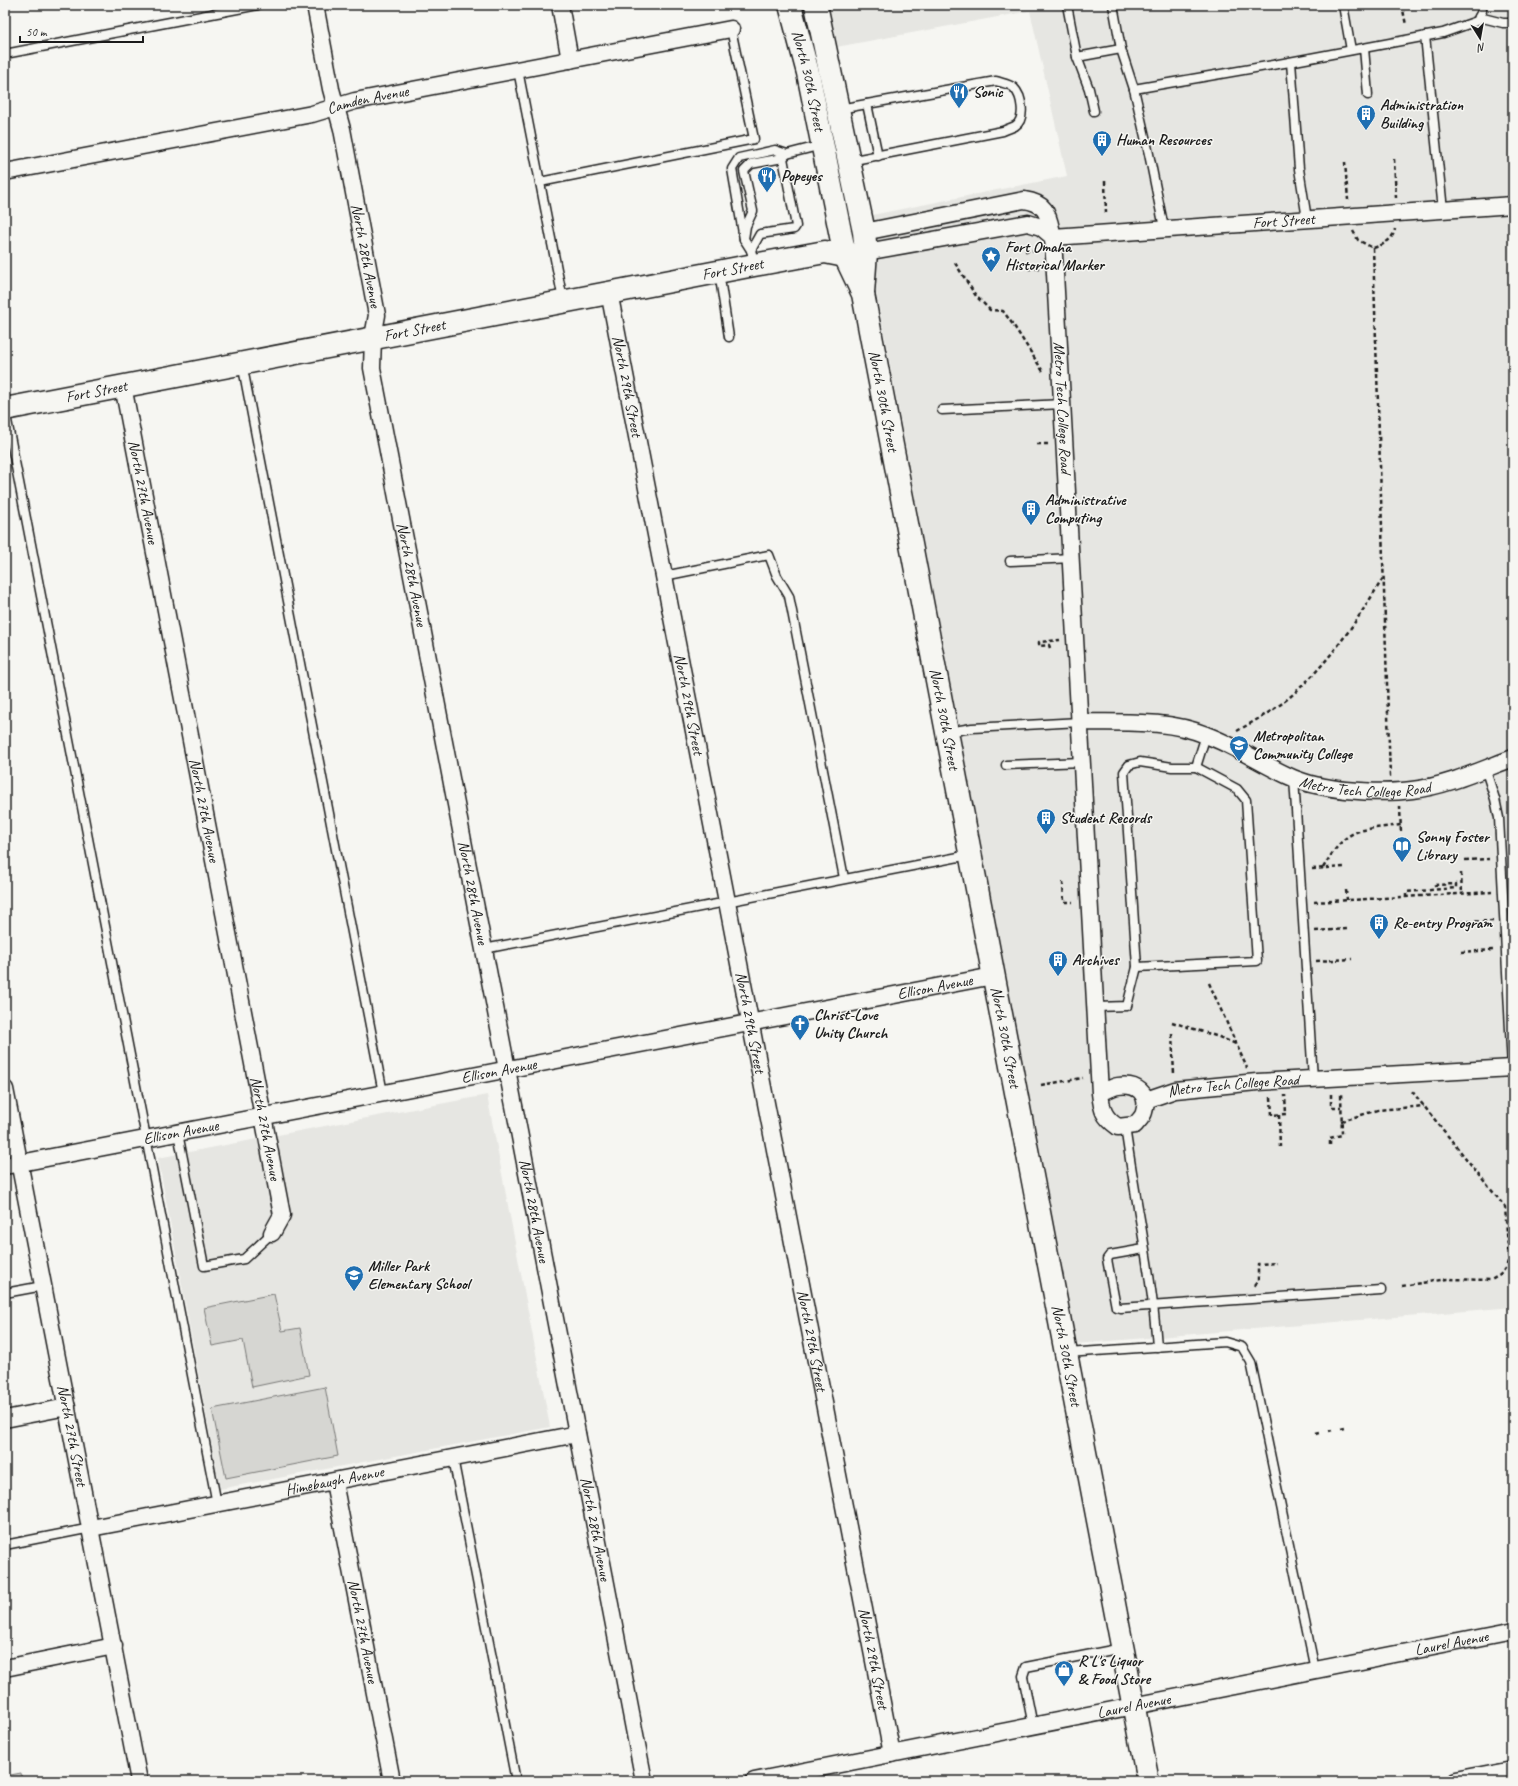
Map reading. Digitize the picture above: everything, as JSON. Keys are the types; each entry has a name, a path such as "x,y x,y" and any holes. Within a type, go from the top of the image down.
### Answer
{"main road":[{"name":"North 30th Street","path":"790,5 808,73 822,146 836,249 863,294"},
{"name":"North 30th Street","path":"817,7 865,242 863,294 1148,1781"},
{"name":"Fort Street","path":"5,409 563,300 719,272 753,257 836,249 865,242"}],"street":[{"name":"North 28th Avenue","path":"314,5 342,129 377,315 373,337 372,368 644,1781"},
{"path":"560,5 570,60"},
{"name":"Camden Avenue","path":"5,172 305,115 355,101 731,29"},
{"name":"Fort Street","path":"865,242 1024,200 1035,201 1043,206 1048,216 1053,237"},
{"name":"Fort Street","path":"865,242 1028,223 1041,228 1053,237 1164,228 1513,205"},
{"name":"Metro Tech College Road","path":"1053,237 1072,558 1080,722 1083,762 1100,1092 1101,1107 1107,1119 1118,1127 1135,1125 1144,1113 1146,1100 1141,1091 1132,1086 1118,1086 1100,1092"},
{"name":"North 29th Street","path":"609,292 892,1754"},
{"name":"North 27th Avenue","path":"123,386 282,1215 272,1234"},
{"name":"Metro Tech College Road","path":"1080,722 1162,724 1213,738 1294,778 1326,787 1395,798 1414,790 1443,784 1513,758"},
{"name":"Ellison Avenue","path":"12,1165 993,976"},
{"name":"Metro Tech College Road","path":"1146,1100 1175,1090 1258,1082 1513,1068"},
{"name":"North 27th Street","path":"5,1089 12,1165 43,1286 140,1781"},
{"path":"5,1419 67,1407"},
{"name":"Himebaugh Avenue","path":"91,1528 577,1434"},
{"name":"North 27th Avenue","path":"334,1482 392,1781"},
{"name":"Laurel Avenue","path":"754,1781 1513,1631"},
{"path":"5,1668 114,1646"},
{"path":"1456,1781 1513,1770"}],"lane":[{"path":"5,54 258,5"},
{"path":"1067,5 1077,57 1089,89 1094,111"},
{"path":"1113,5 1121,49 1134,89 1164,228"},
{"path":"1343,5 1351,50"},
{"path":"1134,89 1291,62 1443,33 1477,22 1482,11 1481,5"},
{"path":"1479,18 1513,23"},
{"path":"540,182 754,139 731,29"},
{"path":"1425,36 1443,210"},
{"path":"1364,48 1368,95"},
{"path":"1077,57 1121,49"},
{"path":"1291,62 1299,169 1307,219"},
{"path":"518,70 563,300"},
{"path":"838,109 996,81 1014,88 1018,96 1021,109 1021,117 1016,125 1003,131 848,162"},
{"path":"867,104 878,156"},
{"path":"744,239 746,226 753,211 744,171 751,164 822,146"},
{"path":"753,257 744,239 732,169 739,158 775,150 785,156"},
{"path":"753,257 760,234 794,229 796,226 785,156"},
{"path":"719,272 729,337"},
{"path":"242,363 383,1093"},
{"path":"942,410 1063,404"},
{"path":"5,409 145,1139 217,1504"},
{"path":"664,576 769,555 777,576 789,596 844,878"},
{"path":"1010,561 1072,558"},
{"path":"946,733 972,728 1080,722"},
{"path":"1196,767 1213,738"},
{"path":"1006,766 1083,762"},
{"path":"1096,1008 1127,1006 1137,967 1124,772 1129,765 1140,762 1172,767 1196,767 1237,789 1246,800 1257,961 1137,967"},
{"path":"1485,768 1495,799 1498,818 1513,1068"},
{"path":"1294,778 1313,1079"},
{"path":"484,949 970,854"},
{"path":"1125,1126 1154,1306 1157,1347"},
{"path":"178,1133 204,1266 244,1259 272,1234"},
{"path":"1144,1249 1110,1255 1107,1259 1116,1306 1120,1308 1381,1290"},
{"path":"5,1293 43,1286"},
{"path":"1066,1353 1225,1342 1242,1347 1251,1362 1315,1670"},
{"path":"453,1458 516,1781"},
{"path":"5,1545 91,1528"},
{"path":"1034,1726 1023,1676 1026,1667 1123,1648"}],"path":[{"path":"1402,5 1406,25"},
{"path":"1345,162 1348,200"},
{"path":"1105,181 1106,213"},
{"path":"1373,248 1383,577 1395,798 1401,825 1401,834"},
{"path":"1025,251 1039,250"},
{"path":"955,263 976,296 990,310 1003,311 1046,377"},
{"path":"1028,269 1040,268"},
{"path":"1037,444 1050,444"},
{"path":"1213,738 1275,708 1290,697 1312,677 1353,626 1383,577"},
{"path":"1050,648 1050,645 1039,646 1039,642 1062,640"},
{"path":"1323,868 1345,838 1355,831 1401,825"},
{"path":"1465,860 1491,859"},
{"path":"1314,869 1344,867"},
{"path":"1461,872 1462,894"},
{"path":"1063,882 1064,902 1078,902"},
{"path":"1406,897 1406,892 1456,888 1456,884 1434,885 1434,882"},
{"path":"1346,890 1347,900"},
{"path":"1312,902 1493,892"},
{"path":"1461,922 1494,921"},
{"path":"1316,931 1349,928"},
{"path":"1461,952 1496,950"},
{"path":"1318,960 1352,959"},
{"path":"1209,983 1250,1074 1270,1092 1272,1115 1286,1114 1284,1091"},
{"path":"1172,1022 1219,1036 1236,1044"},
{"path":"1172,1034 1175,1090"},
{"path":"1041,1085 1088,1077"},
{"path":"1330,1145 1330,1138 1342,1135 1341,1087"},
{"path":"1331,1088 1331,1107 1341,1107"},
{"path":"1402,1286 1447,1279 1491,1280 1500,1275 1506,1267 1509,1259 1505,1207 1411,1089"},
{"path":"1341,1121 1378,1110 1425,1106"},
{"path":"1279,1115 1280,1148"},
{"path":"1259,1277 1258,1264 1277,1263"},
{"path":"1341,1429 1345,1428"},
{"path":"1316,1434 1320,1433"}],"shaded area":[{"name":"Metropolitan Community College","path":"822,5 1513,5 1513,1307 1075,1344 862,217 1067,176 1030,11 831,48"},
{"name":"Miller Park Elementary School","path":"487,1095 550,1427 220,1489 158,1158"},
{"path":"274,1294 282,1331 300,1328 309,1375 252,1387 243,1340 212,1346 204,1308"},
{"path":"325,1387 338,1456 226,1478 212,1409"},
{"path":"21,1773 22,1781 5,1781 5,1776"}],"place":[{"name":"Sonic","path":"959,109"},
{"name":"Administration Building","path":"1366,131"},
{"name":"Human Resources","path":"1102,157"},
{"name":"Popeyes","path":"767,193"},
{"name":"Fort Omaha Historical Marker","path":"991,273"},
{"name":"Administrative Computing","path":"1031,526"},
{"name":"Metropolitan Community College","path":"1239,762"},
{"name":"Student Records","path":"1046,835"},
{"name":"Sonny Foster Library","path":"1402,863"},
{"name":"Re-entry Program","path":"1379,940"},
{"name":"Archives","path":"1058,977"},
{"name":"Christ-Love Unity Church","path":"800,1041"},
{"name":"Miller Park Elementary School","path":"354,1292"},
{"name":"R L's Liquor & Food Store","path":"1064,1687"}]}
